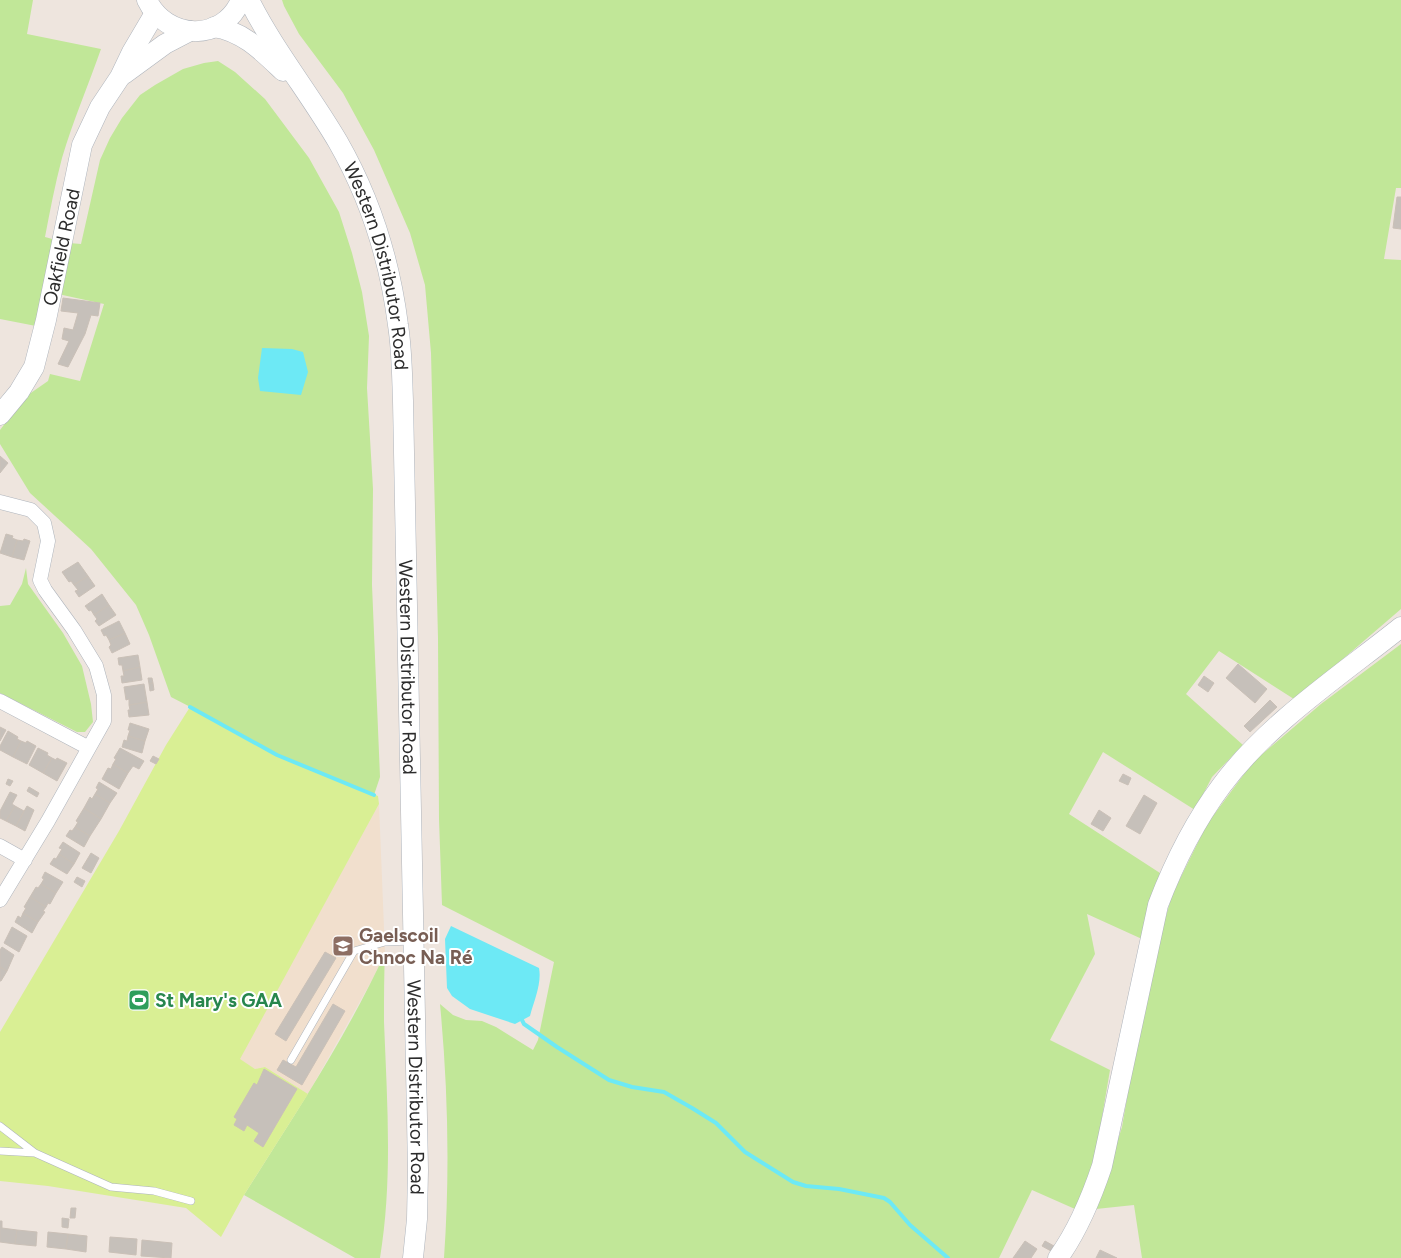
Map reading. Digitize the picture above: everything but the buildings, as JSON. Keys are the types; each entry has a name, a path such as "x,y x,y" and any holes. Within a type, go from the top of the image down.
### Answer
{"main road":[{"path":"151,7 174,28 198,31 214,27 228,18 241,0"},
{"name":"Western Distributor Road","path":"249,0 261,23 339,143 364,195 383,250 392,287 398,325 403,401 418,1170 417,1219 413,1258"},
{"name":"Oakfield Road","path":"0,415 19,392 34,367 46,320 82,144 100,107 120,76 151,7"},
{"name":"Western Distributor Road","path":"214,27 230,30 246,39 308,95"},
{"name":"Oakfield Road","path":"120,76 165,44 190,31"},
{"path":"1058,1258 1090,1201 1102,1166 1156,915 1172,869 1221,785 1246,757 1282,723 1339,675 1401,627"}],"street":[{"path":"0,502 30,510 44,523 48,541 40,580 96,666 104,695 104,721 25,860 0,900"},
{"path":"0,701 89,748"},
{"path":"0,846 25,860"}],"lane":[{"path":"291,1060 354,951 385,942 413,941"},
{"path":"0,1126 35,1153 111,1187 154,1191 191,1201"},
{"path":"0,1151 35,1153"}],"shaded area":[{"name":"Gaelscoil Chnoc Na Ré","path":"379,804 385,953 372,980 308,1094 265,1067 255,1069 239,1059"}],"green space":[{"path":"0,0 33,0 27,34 101,49 71,131 57,178 45,237 56,240 36,326 0,319"},
{"path":"282,0 1401,0 1401,188 1396,188 1384,259 1401,260 1401,609 1308,689 1297,701 1219,651 1186,694 1243,745 1212,777 1195,810 1103,752 1069,814 1160,873 1142,939 1087,914 1095,954 1050,1040 1110,1070 1094,1164 1075,1209 1032,1190 999,1258 444,1258 447,1131 445,1067 440,1004 453,1015 466,1020 482,1021 496,1027 533,1050 538,1040 554,962 442,905 431,353 425,285 410,233 374,150 343,93 299,34"},
{"path":"218,61 235,72 265,99 309,158 339,212 362,292 369,336 367,388 373,489 372,585 380,777 374,795 277,755 171,697 136,605 91,549 30,493 0,444 0,430 25,397 48,381 50,374 80,381 104,304 58,294 69,243 81,244 100,160 110,138 122,118 140,95 183,69"},
{"path":"26,568 28,584 63,633 82,666 91,704 93,722 85,732 77,732 0,693 0,606 10,605 22,584"},
{"path":"1401,644 1401,1258 1142,1258 1134,1205 1096,1209 1122,1127 1136,1046 1162,930 1172,895 1207,824 1253,762 1321,704"},
{"path":"190,707 277,755 378,796 379,804 240,1059 255,1069 265,1067 308,1094 244,1195 221,1237 186,1208 48,1186 0,1181 0,1032 119,831 166,745"},
{"path":"385,953 384,1022 388,1140 387,1199 380,1258 355,1258 244,1195 336,1046 370,985"}],"water":[{"path":"262,348 292,349 303,352 308,372 301,395 260,391 258,378"},
{"path":"451,926 539,968 539,986 530,1016 515,1024 470,1009 452,996 447,988 445,939"}],"waterway":[{"path":"190,707 277,755 374,795"},
{"path":"520,1016 524,1024 609,1080 632,1087 664,1092 692,1108 716,1123 745,1152 793,1182 806,1186 839,1189 884,1198 890,1202 910,1225 948,1258"}],"place":[{"name":"Gaelscoil Chnoc Na Ré","path":"343,946"},
{"name":"St Mary's GAA","path":"139,1000"}]}
